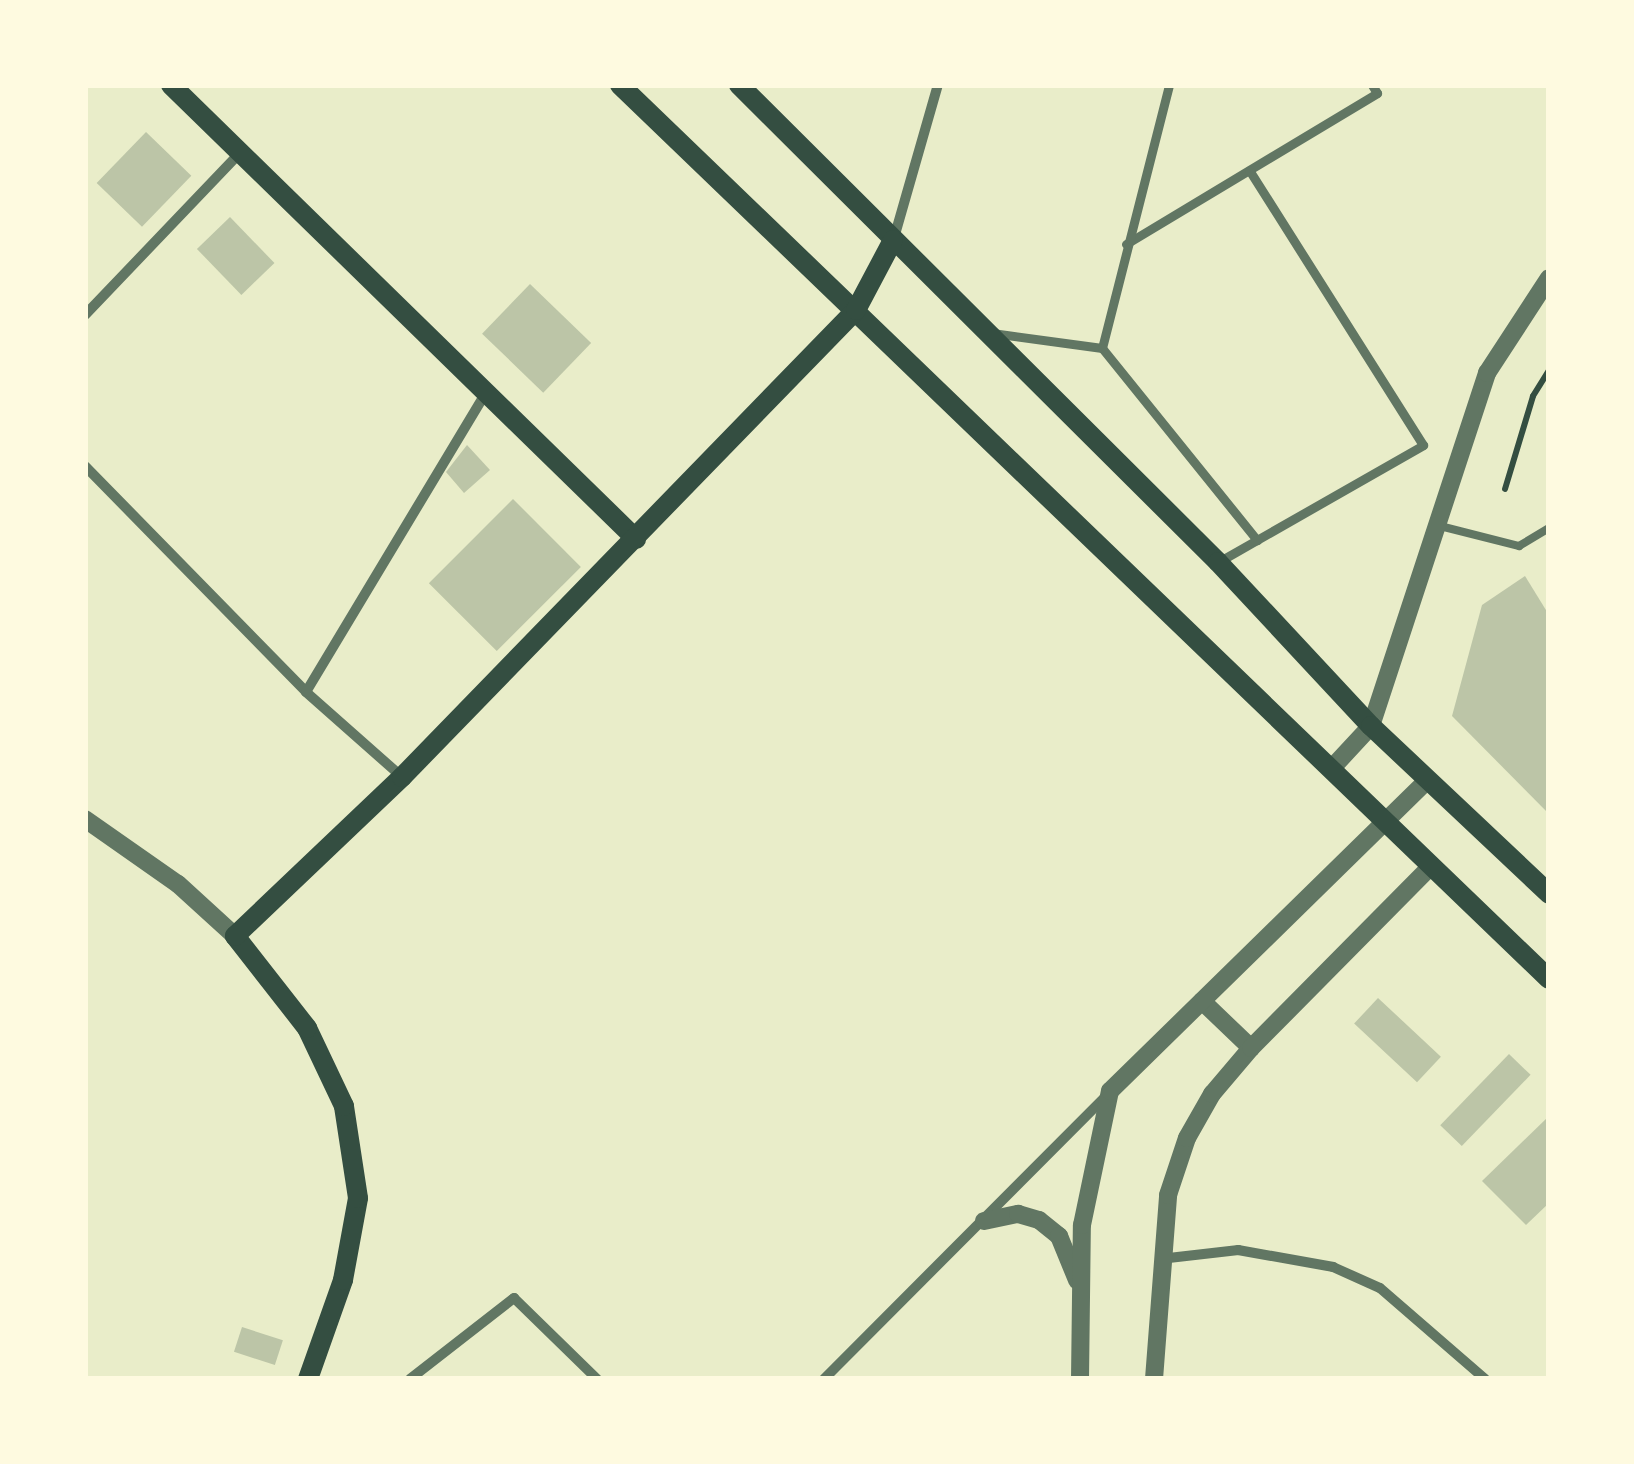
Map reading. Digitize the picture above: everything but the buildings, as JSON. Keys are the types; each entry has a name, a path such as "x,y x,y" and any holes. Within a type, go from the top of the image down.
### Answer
{"main road":[{"path":"171,85 636,538"},
{"path":"620,85 1549,979"},
{"path":"739,85 1218,562 1371,726 1549,894"},
{"path":"308,1379 344,1280 358,1198 344,1106 307,1028 235,936 402,777 856,310 893,240"}],"street":[{"path":"893,240 938,85"},
{"path":"1102,348 1169,85"},
{"path":"1126,244 1377,93 1372,85"},
{"path":"85,315 240,152"},
{"path":"1218,562 1423,445 1249,170"},
{"path":"1332,768 1371,726 1486,373 1549,278"},
{"path":"985,332 1102,348 1257,540"},
{"path":"306,692 486,392"},
{"path":"85,466 306,692 402,777"},
{"path":"824,1379 1110,1091 1428,780"},
{"path":"85,819 178,884 235,936"},
{"path":"1154,1379 1159,1259 1168,1194 1186,1138 1212,1094 1251,1048 1430,867"},
{"path":"1202,1001 1251,1048"},
{"path":"1080,1379 1091,1160 1110,1091"},
{"path":"984,1221 1018,1214 1039,1220 1059,1236 1082,1294"},
{"path":"1159,1259 1238,1250 1333,1267 1380,1288 1485,1379"},
{"path":"410,1379 514,1298 597,1379"}],"lane":[{"path":"1436,525 1519,546 1549,528"}],"path":[{"path":"1505,489 1533,396 1549,370"}]}
